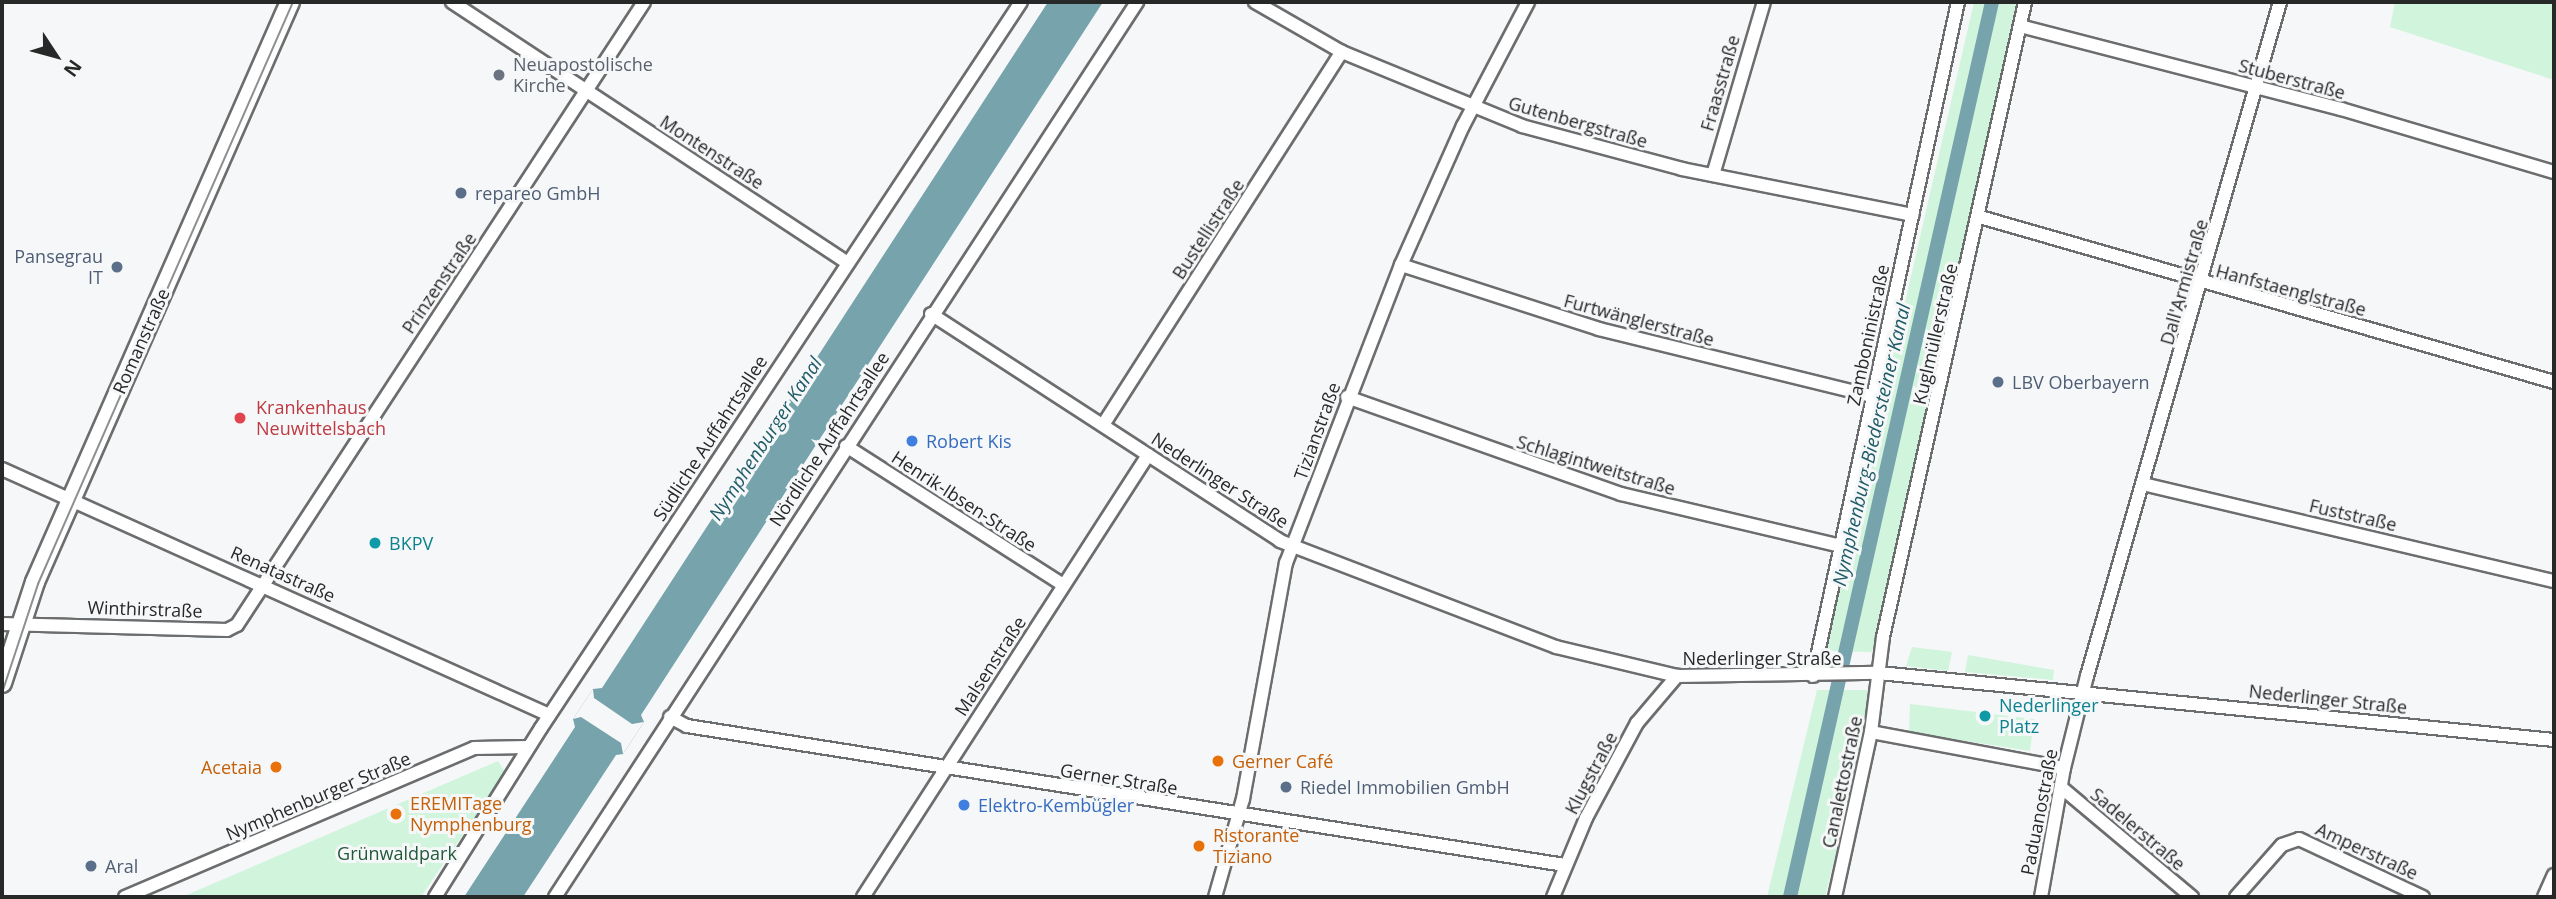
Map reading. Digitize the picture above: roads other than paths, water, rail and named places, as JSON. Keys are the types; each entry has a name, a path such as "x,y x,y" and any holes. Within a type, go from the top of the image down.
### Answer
{"main road":[{"name":"Romanstraße","path":"2,684 21,624 71,499 290,2"}],"street":[{"name":"Montenstraße","path":"452,2 847,262"},
{"name":"Prinzenstraße","path":"264,584 644,2"},
{"name":"Südliche Auffahrtsallee","path":"435,897 528,747 1021,2"},
{"name":"Nördliche Auffahrtsallee","path":"555,897 931,314 1137,2"},
{"name":"Gutenbergstraße","path":"1255,2 1342,52 1474,108 1582,144 1713,175 1912,215"},
{"name":"Tizianstraße","path":"1215,897 1238,816 1283,575 1347,397 1401,265 1474,108 1528,2"},
{"name":"Fraasstraße","path":"1713,175 1764,2"},
{"name":"Zamboninistraße","path":"1813,676 1958,2"},
{"name":"Kuglmüllerstraße","path":"1880,673 1883,637 1980,217 2025,2"},
{"name":"Dall'Armistraße","path":"2082,692 2203,285 2259,88 2280,2"},
{"name":"Stuberstraße","path":"2020,26 2259,88 2554,172"},
{"name":"Bustellistraße","path":"1103,425 1342,52"},
{"name":"Hanfstaenglstraße","path":"1980,217 2203,285 2554,382"},
{"name":"Furtwänglerstraße","path":"1401,265 1610,332 1872,396"},
{"name":"Nederlinger Straße","path":"931,314 1293,547 1522,636 1677,676 1833,676 1880,673 2554,740"},
{"name":"Schlagintweitstraße","path":"1347,397 1620,494 1841,546"},
{"name":"Henrik-Ibsen-Straße","path":"846,446 1063,585"},
{"name":"Malsenstraße","path":"863,897 1148,455"},
{"name":"Renatastraße","path":"2,469 264,584 549,715"},
{"name":"Fuststraße","path":"2143,484 2554,581"},
{"name":"Winthirstraße","path":"2,624 227,630 237,625 264,584"},
{"name":"Canalettostraße","path":"1835,897 1871,732 1880,673"},
{"name":"Klugstraße","path":"1553,897 1565,865 1637,723 1677,676"},
{"name":"Paduanostraße","path":"2041,897 2064,768 2082,692"},
{"name":"Gerner Straße","path":"670,716 687,726 945,769 1565,865"},
{"path":"1871,732 2064,768"},
{"name":"Nymphenburger Straße","path":"125,897 474,748 528,747"},
{"name":"Sadelerstraße","path":"2062,788 2192,897"},
{"name":"Amperstraße","path":"2236,897 2282,845 2299,839 2423,897"},
{"path":"2544,897 2554,875"}],"water":[{"name":"Nymphenburger Kanal","path":"1048,2 1103,2 641,715 644,722 623,754 616,755 523,897 464,897 575,727 573,719 593,689 602,688"}],"waterway":[{"name":"Nymphenburg-Biedersteiner Kanal","path":"1790,897 1992,2"}],"tram line":[{"path":"2,693 38,584 293,2"}],"place":[{"name":"Neuapostolische Kirche","path":"499,75"},
{"name":"repareo GmbH","path":"461,193"},
{"name":"Pansegrau IT","path":"117,267"},
{"name":"LBV Oberbayern","path":"1998,382"},
{"name":"Krankenhaus Neuwittelsbach","path":"240,418"},
{"name":"Robert Kis","path":"912,441"},
{"name":"BKPV","path":"375,543"},
{"name":"Nederlinger Platz","path":"1985,716"},
{"name":"Gerner Café","path":"1218,761"},
{"name":"Acetaia","path":"276,767"},
{"name":"Riedel Immobilien GmbH","path":"1286,787"},
{"name":"Elektro-Kembügler","path":"964,805"},
{"name":"EREMITage Nymphenburg","path":"396,814"},
{"name":"Ristorante Tiziano","path":"1199,846"},
{"name":"Aral","path":"91,866"}],"park label":[{"name":"Grünwaldpark","path":"397,853"}]}
